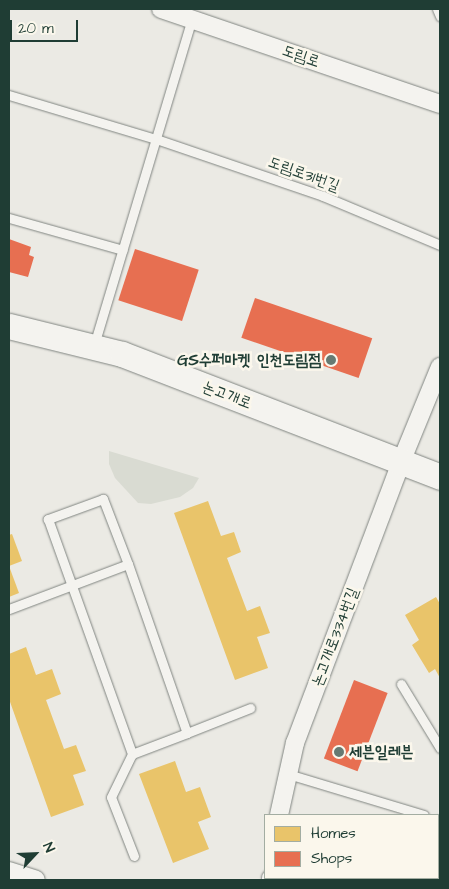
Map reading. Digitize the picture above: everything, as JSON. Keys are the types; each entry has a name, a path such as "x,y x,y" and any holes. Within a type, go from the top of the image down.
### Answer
{"main road":[{"name":"논고개로","path":"9,326 122,354 440,477"}],"street":[{"name":"도림로","path":"161,9 440,104"},
{"name":"논고개로334번길","path":"279,814 296,743 401,462 440,367"},
{"path":"9,871 36,880"}],"lane":[{"path":"437,9 440,16"},
{"path":"94,347 192,19"},
{"name":"도림로31번길","path":"9,95 156,139 323,196 440,245"},
{"path":"9,218 123,250"},
{"path":"132,754 48,519 103,499 128,564 187,733"},
{"path":"9,609 128,564"},
{"path":"401,684 440,748"},
{"path":"134,856 111,797 132,754 250,708"},
{"path":"288,774 421,814"}],"shaded area":[{"path":"109,451 199,478 193,488 180,497 151,504 138,503 115,478 109,464"},
{"path":"439,862 440,880 300,880 439,879"}],"building: Homes":[{"path":"208,501 221,536 234,532 241,552 227,558 247,611 260,606 270,633 257,637 268,668 235,680 174,513"},
{"path":"12,534 22,561 9,566 9,535"},
{"path":"9,566 19,593 9,597"},
{"path":"436,597 440,604 440,678 435,669 429,673 412,645 419,640 405,615"},
{"path":"26,647 36,675 52,669 61,694 46,700 64,749 76,745 86,771 73,775 84,805 51,817 9,699 9,654"},
{"path":"175,761 186,792 200,787 211,817 198,822 209,849 173,863 139,774"}],"building: Shops":[{"path":"9,239 31,247 29,255 34,257 28,277 9,272"},
{"path":"135,249 199,270 182,321 118,300"},
{"name":"GS수퍼마켓 인천도림점","path":"255,298 372,338 359,378 241,338"},
{"path":"354,680 388,693 358,771 324,758"}],"place":[{"name":"GS수퍼마켓 인천도림점","path":"331,360"},
{"name":"세븐일레븐","path":"339,752"}]}
